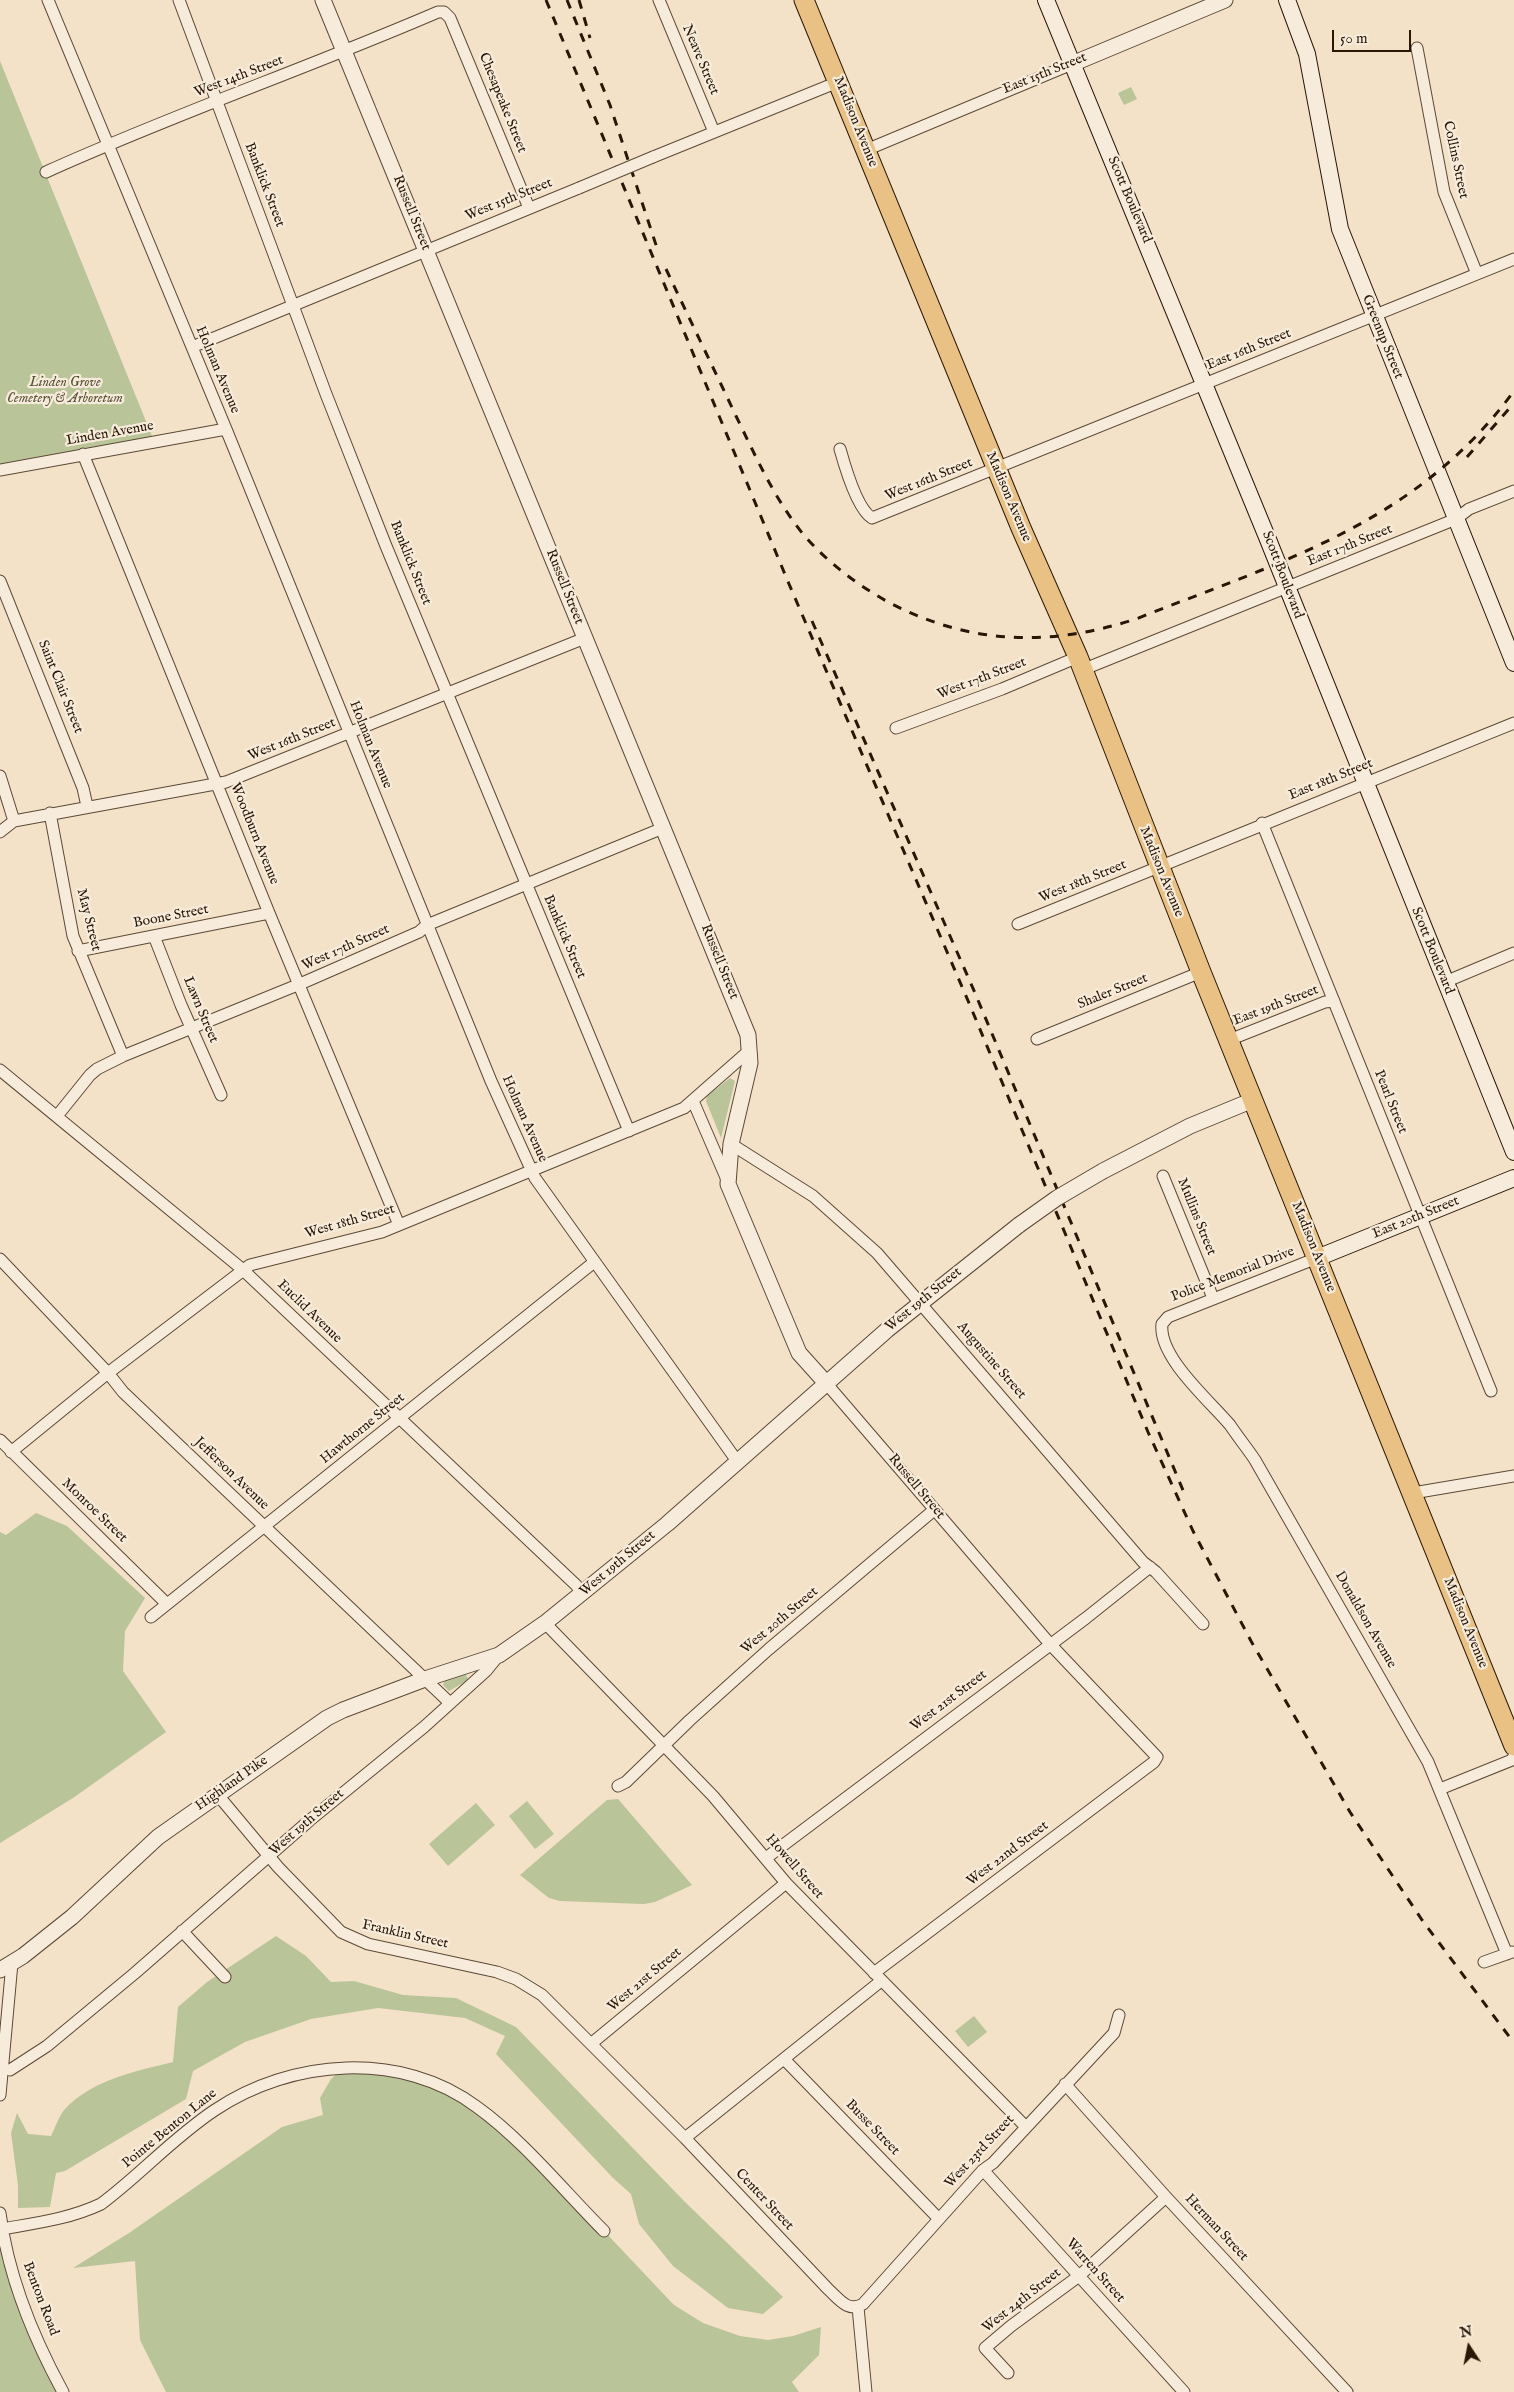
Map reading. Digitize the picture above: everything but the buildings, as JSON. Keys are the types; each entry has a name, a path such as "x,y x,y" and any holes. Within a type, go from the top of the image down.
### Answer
{"main road":[{"name":"Madison Avenue","path":"804,0 996,468 1080,663 1201,972 1514,1746"},
{"name":"Scott Boulevard","path":"1046,0 1205,384 1514,1152"},
{"name":"Greenup Street","path":"1287,0 1307,54 1340,229 1514,664"},
{"name":"East 20th Street","path":"1318,1258 1514,1178"}],"street":[{"name":"Holman Avenue","path":"48,0 226,428 349,733 530,1171 593,1262 737,1461"},
{"name":"Banklick Street","path":"178,0 386,546 629,1131"},
{"name":"Russell Street","path":"323,0 748,1035 750,1063 731,1144 728,1184"},
{"name":"Neave Street","path":"658,0 714,132"},
{"name":"East 15th Street","path":"866,150 1225,0"},
{"name":"West 14th Street","path":"46,172 344,52 438,12 444,12"},
{"name":"Chesapeake Street","path":"444,12 450,18 529,208"},
{"name":"Collins Street","path":"1417,48 1444,192 1477,274"},
{"name":"West 15th Street","path":"192,347 838,82"},
{"name":"East 16th Street","path":"996,468 1514,259"},
{"name":"Linden Avenue","path":"0,470 226,428"},
{"name":"West 16th Street","path":"840,449 859,502 866,514 872,518 996,468"},
{"name":"Woodburn Avenue","path":"83,454 269,913 399,1225"},
{"name":"East 17th Street","path":"1080,663 1286,588 1456,519 1468,509 1514,491"},
{"name":"Saint Clair Street","path":"0,581 83,788 87,806"},
{"name":"West 16th Street","path":"0,832 14,821 50,813 226,782 585,638"},
{"name":"West 17th Street","path":"896,728 1080,663"},
{"name":"East 18th Street","path":"1159,867 1262,823 1514,723"},
{"path":"0,776 14,821"},
{"name":"May Street","path":"50,813 78,951 123,1056"},
{"name":"Pearl Street","path":"1262,823 1491,1391"},
{"name":"West 17th Street","path":"56,1116 90,1075 97,1069 123,1056 300,984 419,932 428,925 664,828"},
{"name":"West 18th Street","path":"1018,924 1159,867"},
{"name":"Boone Street","path":"78,951 269,913"},
{"name":"Lawn Street","path":"154,936 191,1029 221,1095"},
{"path":"1445,982 1514,953"},
{"name":"Shaler Street","path":"1037,1039 1201,972"},
{"name":"East 19th Street","path":"1229,1040 1326,1002 1334,1001"},
{"name":"West 18th Street","path":"11,1452 108,1373 250,1264 382,1232 684,1108 750,1050"},
{"name":"Euclid Avenue","path":"0,1070 242,1269 401,1418 576,1585 583,1594"},
{"name":"West 19th Street","path":"10,2070 47,2046 450,1703 486,1671 499,1655 583,1594 887,1330 1020,1225 1057,1198 1103,1171 1190,1126 1253,1100"},
{"name":"Russell Street","path":"692,1101 799,1353 1050,1644 1157,1756"},
{"name":"Augustine Street","path":"731,1144 813,1196 876,1253 1150,1567 1203,1624"},
{"name":"Mullins Street","path":"1163,1176 1213,1298"},
{"name":"Police Memorial Drive","path":"1162,1324 1168,1317 1318,1258"},
{"name":"Jefferson Avenue","path":"0,1259 108,1373 123,1392 450,1703"},
{"name":"Hawthorne Street","path":"151,1617 593,1262"},
{"name":"Donaldson Avenue","path":"1162,1324 1163,1339 1184,1373 1229,1424 1255,1460 1428,1762 1510,1952"},
{"name":"Monroe Street","path":"0,1440 167,1604"},
{"path":"1413,1493 1514,1476"},
{"name":"West 20th Street","path":"618,1786 626,1782 769,1649 934,1510"},
{"name":"West 21st Street","path":"766,1858 1140,1577 1150,1567"},
{"name":"Howell Street","path":"545,1623 713,1796 786,1883 1025,2126"},
{"name":"Highland Pike","path":"6,1967 72,1917 158,1837 328,1718 343,1710 425,1679 499,1655"},
{"name":"West 22nd Street","path":"686,2138 784,2059 943,1921 1154,1762 1157,1756"},
{"path":"1440,1789 1512,1760 1514,1756"},
{"name":"Franklin Street","path":"217,1794 268,1856 334,1925 351,1938 368,1944 479,1967 516,1979 542,1995 592,2043"},
{"name":"West 21st Street","path":"592,2043 786,1883"},
{"path":"182,1931 225,1977"},
{"path":"1484,1962 1510,1952"},
{"path":"0,2090 6,1967"},
{"name":"West 23rd Street","path":"858,2307 983,2170 993,2163 1025,2126 1114,2033 1119,2015"},
{"name":"Center Street","path":"592,2043 686,2138 828,2289 847,2306 858,2307"},
{"name":"Busse Street","path":"784,2059 939,2219"},
{"name":"Pointe Benton Lane","path":"2,2229 55,2220 101,2204 213,2111 261,2084 292,2075 343,2068 370,2069 429,2081 477,2106 506,2131 604,2231"},
{"name":"Herman Street","path":"1065,2084 1166,2197 1348,2392"},
{"name":"Warren Street","path":"983,2170 1184,2392"},
{"name":"West 24th Street","path":"1008,2373 985,2348 1011,2326 1080,2276 1166,2197"},
{"name":"Benton Road","path":"0,2213 10,2267 26,2311 63,2392"},
{"path":"858,2307 866,2392"}],"green space":[{"name":"Linden Grove Cemetery & Arboretum","path":"0,61 154,441 0,470"},
{"path":"1131,87 1137,99 1124,105 1118,93"},
{"path":"730,1078 735,1081 721,1138 706,1101 707,1096"},
{"path":"36,1513 67,1526 145,1598 125,1631 123,1671 166,1732 73,1798 0,1843 0,1532 6,1535"},
{"path":"466,1674 468,1680 449,1691 443,1685 445,1680"},
{"path":"618,1799 692,1885 655,1902 644,1904 560,1901 549,1898 520,1875 607,1800"},
{"path":"527,1801 554,1834 535,1849 509,1816"},
{"path":"476,1803 495,1825 448,1866 429,1844"},
{"path":"276,1936 306,1956 331,1982 354,1981 403,1995 456,1998 516,2027 684,2201 783,2297 763,2314 728,2308 673,2266 639,2224 631,2194 613,2178 496,2054 505,2036 465,2018 378,2008 311,2019 245,2042 193,2071 186,2099 65,2171 56,2173 50,2207 18,2208 18,2185 11,2133 17,2113 28,2134 51,2136 65,2109 88,2091 115,2078 173,2062 178,2007 207,1982"},
{"path":"974,2016 987,2032 968,2047 955,2031"},
{"path":"343,2068 405,2075 477,2106 604,2231 674,2305 703,2323 740,2336 768,2340 793,2336 821,2327 819,2355 792,2382 799,2392 166,2392 140,2340 135,2261 73,2268 129,2233 282,2127 323,2115 320,2098 331,2079"},
{"path":"0,2213 10,2267 63,2392 0,2392"}],"railway":[{"path":"546,0 789,584 969,1003 1148,1432 1193,1531 1251,1641 1350,1812 1422,1920 1514,2043"},
{"path":"567,0 610,105 658,251"},
{"path":"579,0 590,38"},
{"path":"666,269 758,462 774,492 803,534 842,572 888,602 949,627 980,634 1010,637 1041,637 1104,628 1136,619 1243,578 1294,556 1343,533 1390,506 1434,475 1476,437 1514,391"},
{"path":"1467,457 1514,403"},
{"path":"812,621 975,993 1185,1495"}]}
